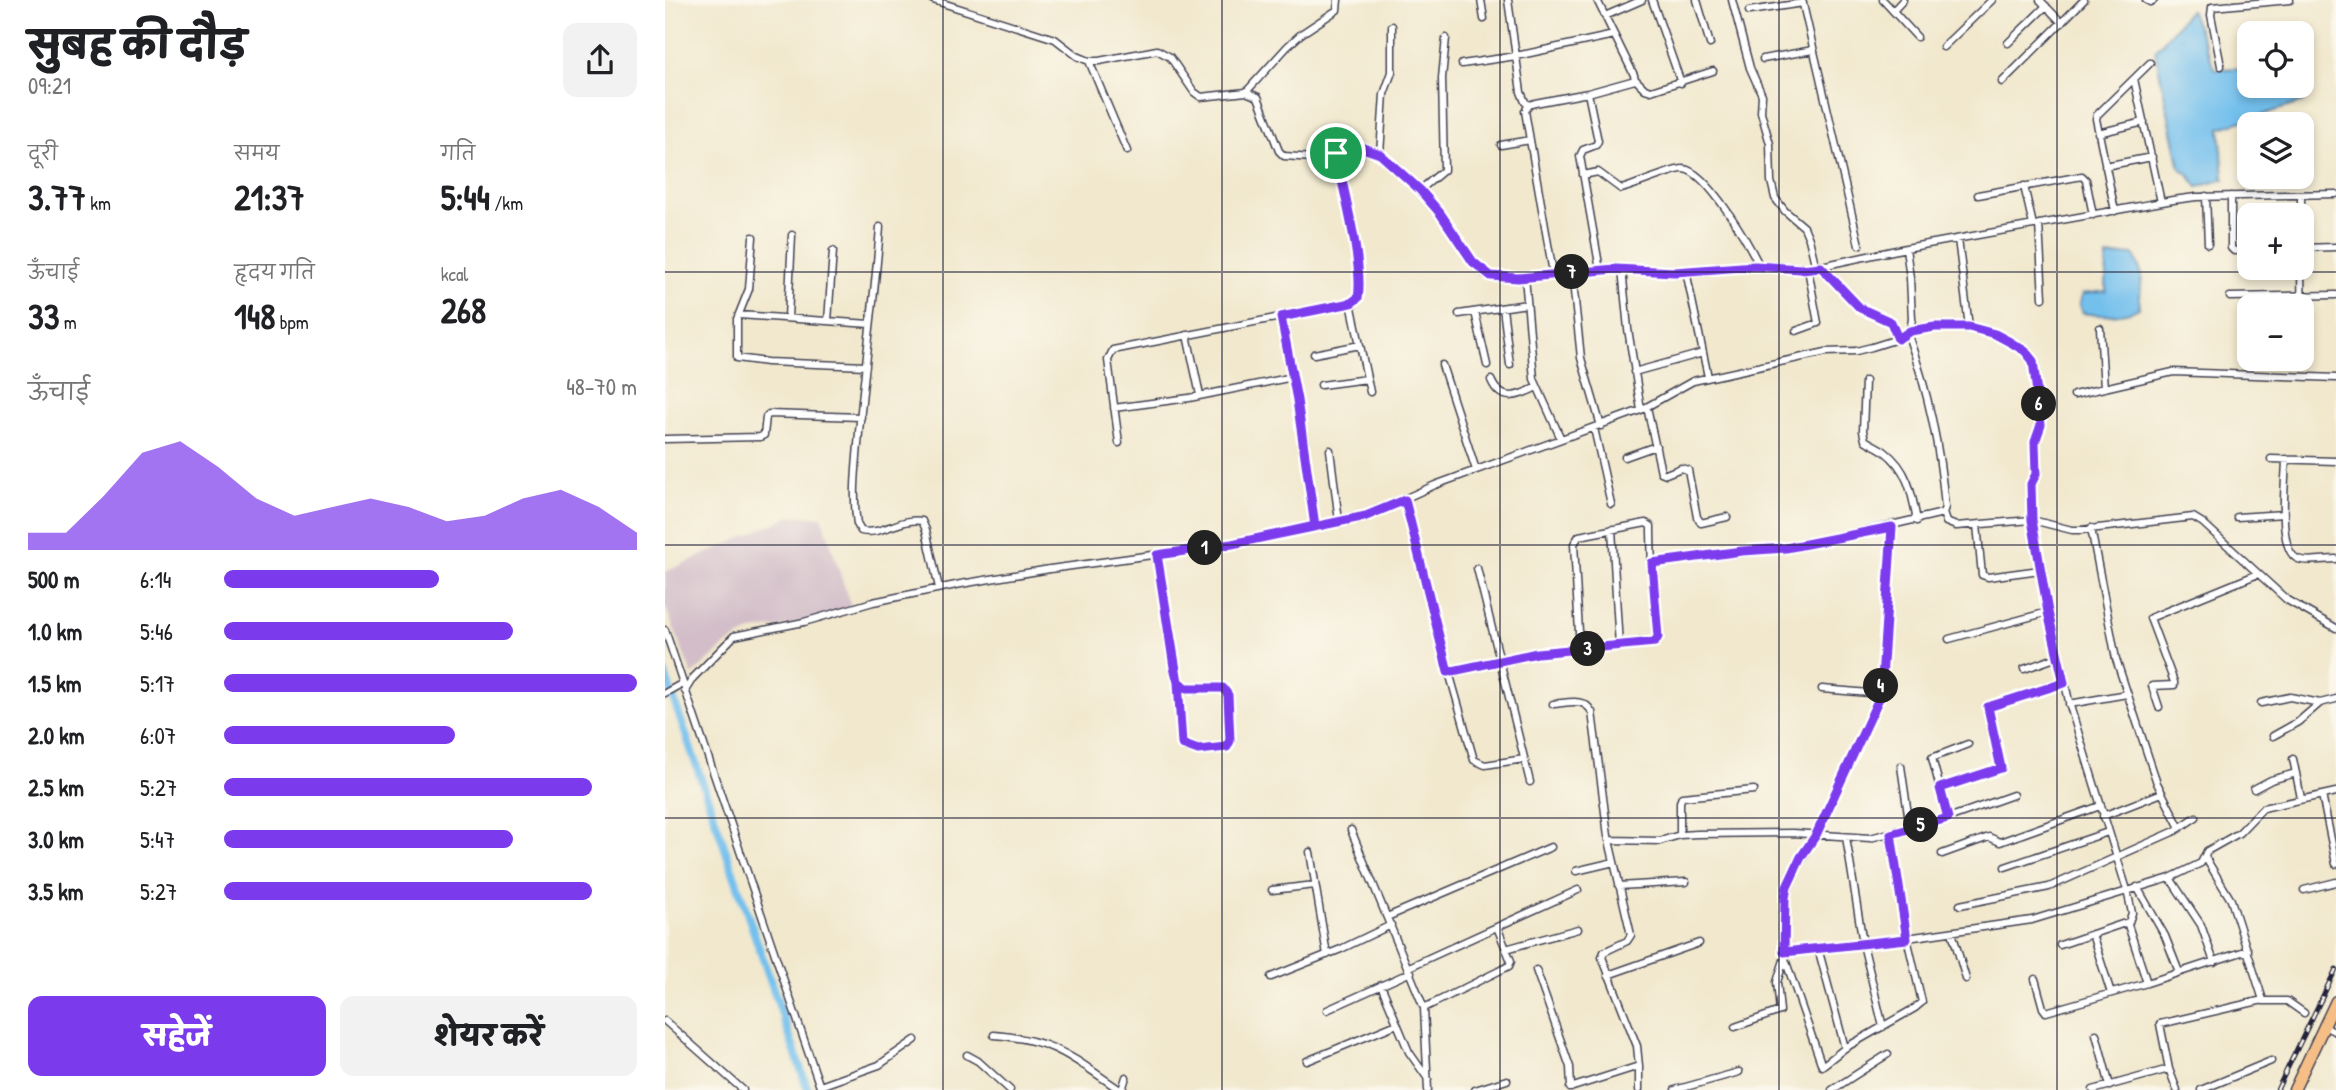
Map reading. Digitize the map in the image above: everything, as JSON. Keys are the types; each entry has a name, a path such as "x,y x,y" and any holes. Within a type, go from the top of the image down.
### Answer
{"highway":[{"path":"2294,1090 2336,1001"}],"street":[{"path":"933,0 1055,39 1077,56 1089,61 1157,50 1170,57 1198,95 1208,97 1246,92 1255,94 1279,151 1284,156 1313,158 1363,148 1380,154 1420,190 1440,213 1468,256 1485,274 1525,282 1553,273 1600,270 1686,271 1760,267 1808,269 1906,248 2161,202 2206,197 2336,194"},
{"path":"1246,92 1301,34 1337,10 1338,0"},
{"path":"1481,0 1484,19"},
{"path":"1508,0 1521,92 1529,105"},
{"path":"1597,0 1635,79 1648,91 1713,71"},
{"path":"1605,16 1642,0"},
{"path":"1652,0 1681,83"},
{"path":"1697,0 1710,44"},
{"path":"1732,0 1750,68 1762,95 1761,112 1770,144 1771,181 1775,198 1784,211 1804,227 1818,267 1860,308 1891,322 1898,339"},
{"path":"1883,0 1917,37"},
{"path":"1893,11 1903,0"},
{"path":"1943,47 1992,0"},
{"path":"2040,0 2062,23"},
{"path":"2002,82 2084,0"},
{"path":"2147,0 2154,0"},
{"path":"2221,66 2212,8 2290,0"},
{"path":"1749,11 1803,1 1860,245"},
{"path":"2008,43 2046,6"},
{"path":"1380,154 1384,94 1392,72 1392,26"},
{"path":"1462,64 1614,35"},
{"path":"1420,190 1444,170 1442,78 1446,38"},
{"path":"1763,59 1813,50"},
{"path":"1089,61 1127,151"},
{"path":"2115,211 2096,122 2098,115 2150,63"},
{"path":"1553,273 1525,111 1529,105 1630,83 1635,79"},
{"path":"2134,79 2161,202"},
{"path":"1588,93 1598,141 1596,145 1580,153 1600,270"},
{"path":"2098,133 2144,122"},
{"path":"1501,145 1531,140"},
{"path":"1119,443 1108,360 1113,350 1351,303 1358,298 1354,247 1336,153"},
{"path":"2105,166 2152,157"},
{"path":"1583,174 1598,173 1621,189 1683,169 1690,171 1723,205 1742,231 1760,267"},
{"path":"1978,194 2082,176 2086,180 2093,215"},
{"path":"2024,186 2036,225 2042,298"},
{"path":"2301,195 2301,203"},
{"path":"2231,196 2231,248 2237,251"},
{"path":"2206,197 2208,244"},
{"path":"880,227 855,507 859,529 864,533 913,520 922,521 939,588"},
{"path":"788,318 792,235"},
{"path":"753,237 749,289 739,315 735,352 739,360 866,366"},
{"path":"1958,239 1969,327"},
{"path":"2314,248 2336,247"},
{"path":"1906,248 1912,319 1909,333 1938,440 1945,507 1943,513"},
{"path":"828,321 833,251"},
{"path":"1622,269 1634,372 1662,473 1684,468 1688,470 1697,517 1701,523 1727,517"},
{"path":"1796,331 1818,323 1808,269"},
{"path":"1686,271 1707,377"},
{"path":"1572,272 1581,358 1598,427 1611,504"},
{"path":"1525,282 1532,368 1537,387 1561,439"},
{"path":"2314,296 2336,295"},
{"path":"2230,297 2237,297"},
{"path":"1351,303 1370,392"},
{"path":"1459,314 1527,304"},
{"path":"1503,308 1510,365"},
{"path":"1475,312 1487,365"},
{"path":"739,315 870,324"},
{"path":"1281,317 1293,377 1315,526"},
{"path":"666,692 682,687 693,678 734,636 804,622 873,602 939,588 1050,569 1232,544 1366,516 1476,470 1644,409 1685,384 1707,377 1826,352 1856,351 1935,327 1969,327 1995,334 2025,351 2033,361 2041,425 2035,442 2036,474 2031,484 2032,520 2048,612 2069,704 2127,890 2132,913 2129,922 2147,984"},
{"path":"2100,328 2104,388"},
{"path":"1187,335 1199,395"},
{"path":"1314,354 1360,345"},
{"path":"1634,372 1703,353"},
{"path":"1441,365 1476,470"},
{"path":"2074,395 2173,372 2336,377"},
{"path":"1114,408 1293,377"},
{"path":"1321,385 1367,379"},
{"path":"1491,380 1498,391 1509,397 1521,396 1537,387"},
{"path":"1865,381 1864,440 1889,456 1905,474 1910,484 1917,521"},
{"path":"665,439 760,438 764,435 766,416 769,414 861,417"},
{"path":"1625,457 1655,446"},
{"path":"1330,450 1339,521"},
{"path":"2271,459 2336,461"},
{"path":"2287,459 2285,537 2299,560 2336,559"},
{"path":"1405,500 1448,672 1474,760 1485,765 1524,759"},
{"path":"1652,563 1786,548 1892,527 1943,513"},
{"path":"1943,513 1950,524 1977,525 2032,520 2072,530 2193,517 2203,523 2293,605 2336,628"},
{"path":"2238,517 2284,514"},
{"path":"1448,672 1537,653 1580,650 1651,643 1657,640 1649,524 1643,522 1579,536 1575,541 1580,650"},
{"path":"1977,525 1982,575 1988,577 2041,570"},
{"path":"1735,1027 1780,1011 1777,982 1784,955 1787,887 1801,857 1816,835 1881,694 1892,527"},
{"path":"2091,528 2109,630 2127,694 2162,793 2179,828"},
{"path":"1612,529 1619,646"},
{"path":"1157,555 1178,682 1182,744 1198,750 1227,747 1230,741 1227,692 1219,687 1187,688 1178,682"},
{"path":"1477,568 1530,782"},
{"path":"2159,707 2152,686 2174,685 2174,682 2151,617 2258,573"},
{"path":"1949,639 2048,612"},
{"path":"665,630 682,687 821,1088 879,1065 915,1040"},
{"path":"2024,669 2058,657"},
{"path":"1940,788 2002,766 1988,707 2064,683"},
{"path":"1822,689 1881,694"},
{"path":"2069,704 2127,694"},
{"path":"2261,704 2290,697 2320,703 2336,699"},
{"path":"1553,704 1581,701 1591,708 1609,840 1630,937 1604,952 1602,957 1637,1046 1639,1090"},
{"path":"2273,736 2298,722 2320,703"},
{"path":"1948,818 1933,757 1968,744"},
{"path":"2293,759 2301,798"},
{"path":"1901,766 1910,828"},
{"path":"2254,789 2270,780 2296,773"},
{"path":"1680,835 1682,797 1753,790"},
{"path":"1784,955 1818,948 1907,939 2032,920 2170,878 2201,863 2207,851 2239,833 2263,808 2336,792"},
{"path":"2103,816 2162,793"},
{"path":"2322,794 2336,864"},
{"path":"1609,840 1660,841 1680,835 1816,835 1870,838 1948,818 2013,795"},
{"path":"1942,854 1989,837 2000,842 2099,806"},
{"path":"1960,905 2049,887 2179,828 2196,817"},
{"path":"1351,830 1424,1008 1428,1090"},
{"path":"2005,867 2108,832"},
{"path":"1784,955 1819,1064 1823,1066 1845,1048 1922,1002 1907,939 1891,834"},
{"path":"1846,837 1863,944 1883,1027"},
{"path":"1387,917 1551,847"},
{"path":"1310,852 1327,955"},
{"path":"2205,857 2228,893 2263,1001"},
{"path":"1576,871 1614,862"},
{"path":"2170,878 2201,925 2214,962"},
{"path":"1619,886 1686,882"},
{"path":"2304,890 2336,882"},
{"path":"1272,890 1315,885"},
{"path":"2137,887 2165,936 2179,972"},
{"path":"1327,1010 1578,890"},
{"path":"2060,945 2129,922"},
{"path":"1271,977 1391,925"},
{"path":"1424,1008 1510,966 1511,961 1497,927"},
{"path":"1506,949 1578,929"},
{"path":"1952,932 1966,979"},
{"path":"2092,934 2111,993"},
{"path":"1608,975 1699,943"},
{"path":"1818,948 1845,1048"},
{"path":"2035,979 2045,1011 2147,984 2248,950"},
{"path":"1536,970 1570,1067 1570,1089 1639,1066"},
{"path":"1381,985 1412,1058 1428,1079"},
{"path":"2177,1090 2169,1069 2159,1027 2161,1023 2263,1001 2287,1001 2304,1013"},
{"path":"665,1021 743,1090"},
{"path":"1307,1061 1397,1024"},
{"path":"2324,1026 2336,1032"},
{"path":"2096,1034 2110,1086"},
{"path":"994,1035 1025,1038 1066,1053 1121,1090 1126,1077"},
{"path":"1832,1090 1888,1054"},
{"path":"967,1055 978,1061 1010,1090"},
{"path":"2201,1090 2271,1062"},
{"path":"2093,1090 2169,1069"},
{"path":"1675,1090 1739,1072"},
{"path":"1475,1090 1507,1080"}],"shaded area":[{"path":"791,516 822,517 851,607 786,626 752,631 730,642 692,675 665,606 665,572"}],"water":[{"path":"2190,10 2215,69 2237,68 2237,98 2302,98 2303,102 2271,112 2237,112 2237,123 2220,128 2224,179 2198,187 2180,168 2155,51"},
{"path":"2134,254 2142,275 2139,308 2111,315 2082,313 2079,305 2082,294 2106,291 2107,257"}],"waterway":[{"path":"665,674 808,1090"}],"railway":[{"path":"2277,1090 2336,969"}],"route":[{"path":"1336,153 1354,247 1358,298 1351,303 1281,317 1297,400 1315,526 1232,544 1157,555 1178,682 1182,744 1198,750 1227,747 1230,741 1228,695 1219,687 1187,688 1179,685 1157,555 1232,544 1366,516 1405,500 1448,672 1537,653 1655,642 1658,637 1652,563 1786,548 1892,527 1881,694 1816,835 1801,857 1787,887 1784,952 1907,939 1891,834 1948,818 1940,788 2001,768 1988,707 2064,683 2032,520 2031,484 2036,474 2035,442 2041,425 2034,367 2030,356 1995,334 1969,327 1935,327 1910,331 1908,335 1898,339 1891,322 1860,308 1821,267 1801,269 1755,266 1675,272 1615,269 1518,278 1491,276 1485,274 1468,256 1440,213 1420,190 1375,150 1363,148 1336,153"}]}
